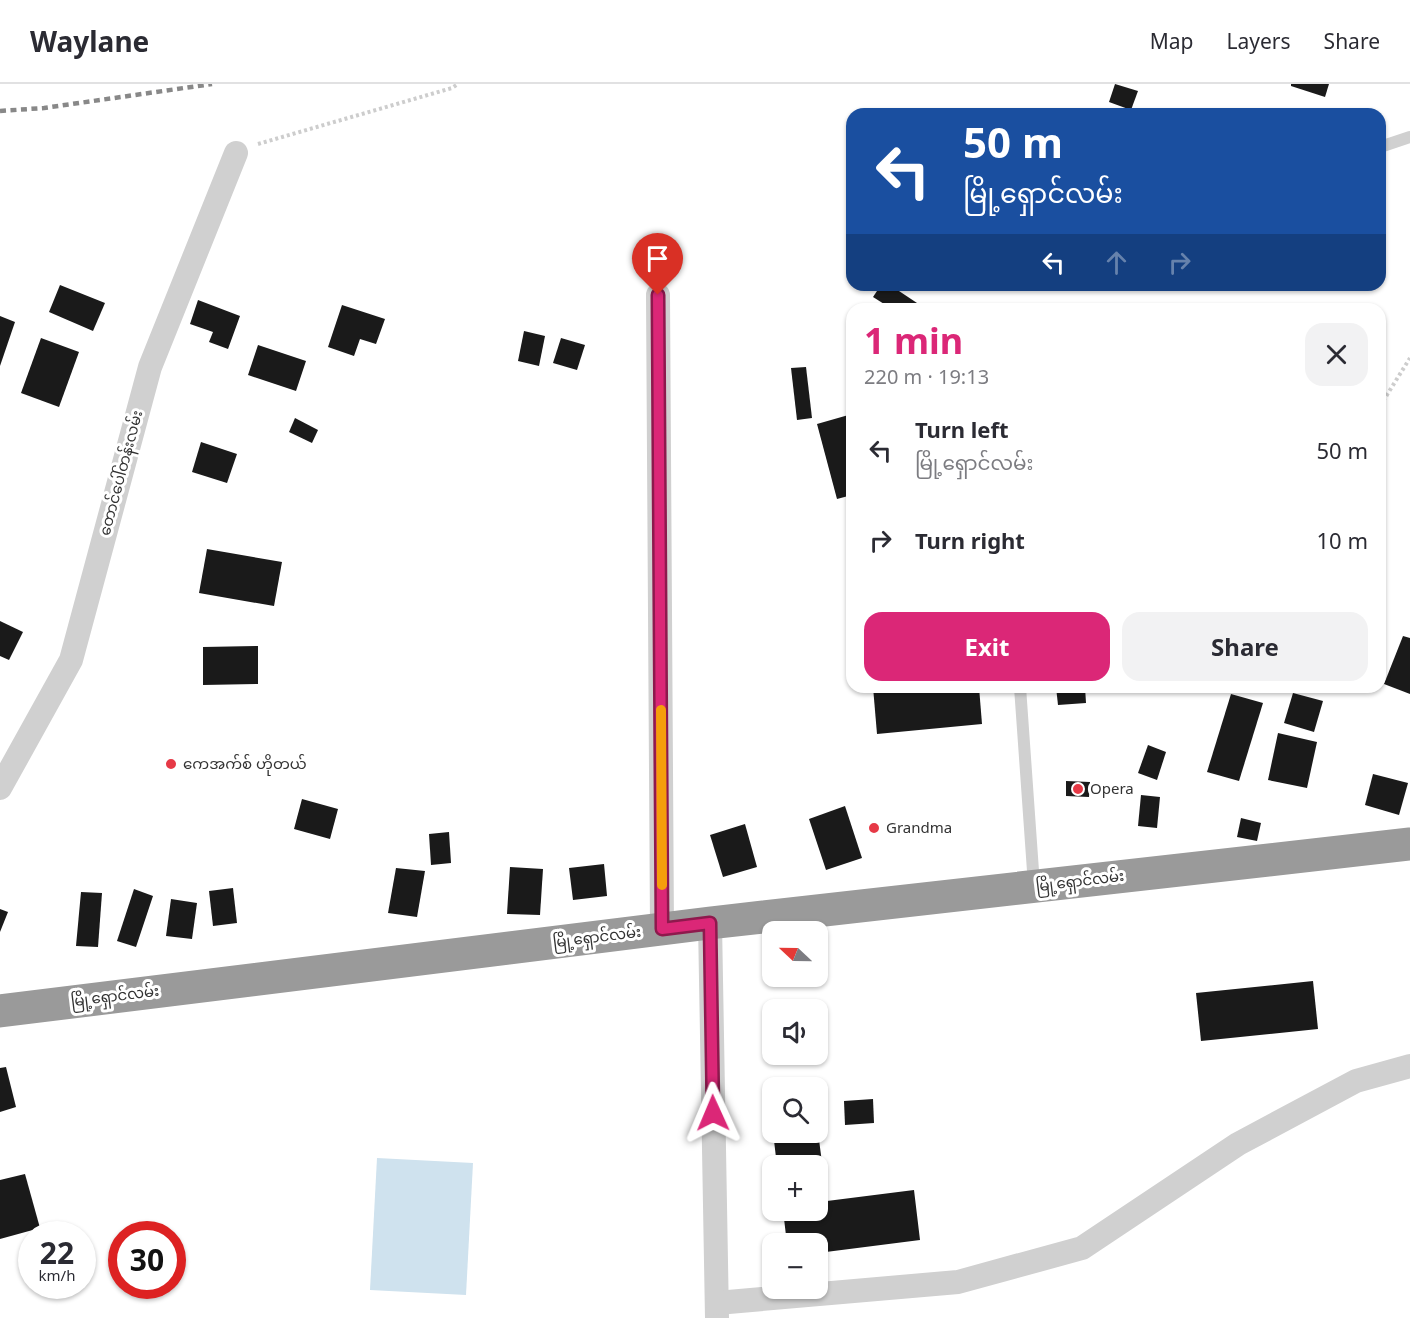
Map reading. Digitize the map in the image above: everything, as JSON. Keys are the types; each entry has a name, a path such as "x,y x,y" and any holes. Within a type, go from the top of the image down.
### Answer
{"highway":[{"name":"မြို့ရှောင်လမ်း","path":"0,1011 710,923 1410,843"}],"street":[{"name":"တောင်ပေါ်တန်းလမ်း","path":"0,788 71,660 150,367 236,153"},
{"path":"658,295 662,929"},
{"path":"710,923 717,1311 958,1282 1082,1248 1238,1144 1356,1081 1410,1066"}],"lane":[{"path":"1386,145 1410,137"},
{"path":"1020,693 1034,886"}],"path":[{"path":"236,153 273,137 353,117 458,84"},
{"path":"1386,396 1410,358"}],"water":[{"path":"377,1158 473,1163 466,1295 370,1290"}],"building":[{"path":"1115,84 1138,91 1132,108 1109,102"},
{"path":"1291,84 1329,84 1325,97 1291,86"},
{"path":"60,285 105,303 93,331 49,312"},
{"path":"877,291 899,291 917,303 882,303 873,297"},
{"path":"198,300 240,316 228,349 209,342 213,332 190,324"},
{"path":"342,305 385,319 376,344 360,339 354,356 328,347"},
{"path":"0,316 15,322 0,366"},
{"path":"524,331 545,336 539,366 518,361"},
{"path":"41,338 79,352 59,407 21,393"},
{"path":"561,338 585,345 577,370 553,363"},
{"path":"258,345 306,361 296,391 248,375"},
{"path":"806,367 812,418 797,420 791,368"},
{"path":"846,416 846,497 837,499 817,424"},
{"path":"295,418 318,430 312,443 289,432"},
{"path":"201,442 237,454 227,483 192,472"},
{"path":"207,549 282,562 274,606 199,593"},
{"path":"0,621 23,632 9,660 0,656"},
{"path":"1403,636 1410,638 1410,694 1386,685 1386,679"},
{"path":"258,646 258,684 203,685 203,647"},
{"path":"874,693 979,693 982,724 877,734"},
{"path":"1057,693 1085,693 1086,703 1058,705"},
{"path":"1293,693 1323,701 1314,732 1284,723"},
{"path":"1231,694 1263,703 1239,781 1207,772"},
{"path":"1278,733 1317,742 1307,788 1268,780"},
{"path":"1148,745 1166,752 1157,780 1138,773"},
{"path":"1373,774 1408,783 1399,815 1365,805"},
{"name":"Opera","path":"1066,781 1090,782 1089,797 1066,796"},
{"path":"1141,795 1160,797 1157,828 1138,826"},
{"path":"302,799 338,809 330,839 294,829"},
{"path":"845,806 862,858 826,870 809,819"},
{"path":"1241,818 1261,823 1257,841 1237,837"},
{"path":"745,824 757,867 723,877 710,835"},
{"path":"449,832 451,863 431,865 429,834"},
{"path":"604,864 607,896 573,900 569,868"},
{"path":"510,867 543,869 540,915 507,914"},
{"path":"396,868 425,871 417,917 388,913"},
{"path":"233,888 237,923 213,926 209,891"},
{"path":"134,889 153,896 136,947 117,941"},
{"path":"81,892 102,893 98,947 76,946"},
{"path":"171,899 197,903 192,939 166,936"},
{"path":"0,909 8,912 0,932"},
{"path":"1313,981 1318,1029 1201,1041 1196,993"},
{"path":"6,1067 16,1107 0,1112 0,1068"},
{"path":"873,1099 874,1123 845,1125 844,1101"},
{"path":"774,1143 819,1143 821,1155 776,1155"},
{"path":"25,1174 38,1221 18,1221 18,1234 0,1239 0,1180"},
{"path":"914,1190 920,1240 828,1252 828,1233 786,1233 784,1221 828,1221 828,1201"}],"railway":[{"path":"0,111 44,108 212,84"}],"slow traffic":[{"path":"661,710 662,885"}],"place":[{"name":"ကေအက်စ် ဟိုတယ်","path":"171,764"},
{"name":"Opera","path":"1078,789"},
{"name":"Grandma","path":"874,828"}],"route":[{"path":"658,295 662,929 710,923 713,1113"}]}
